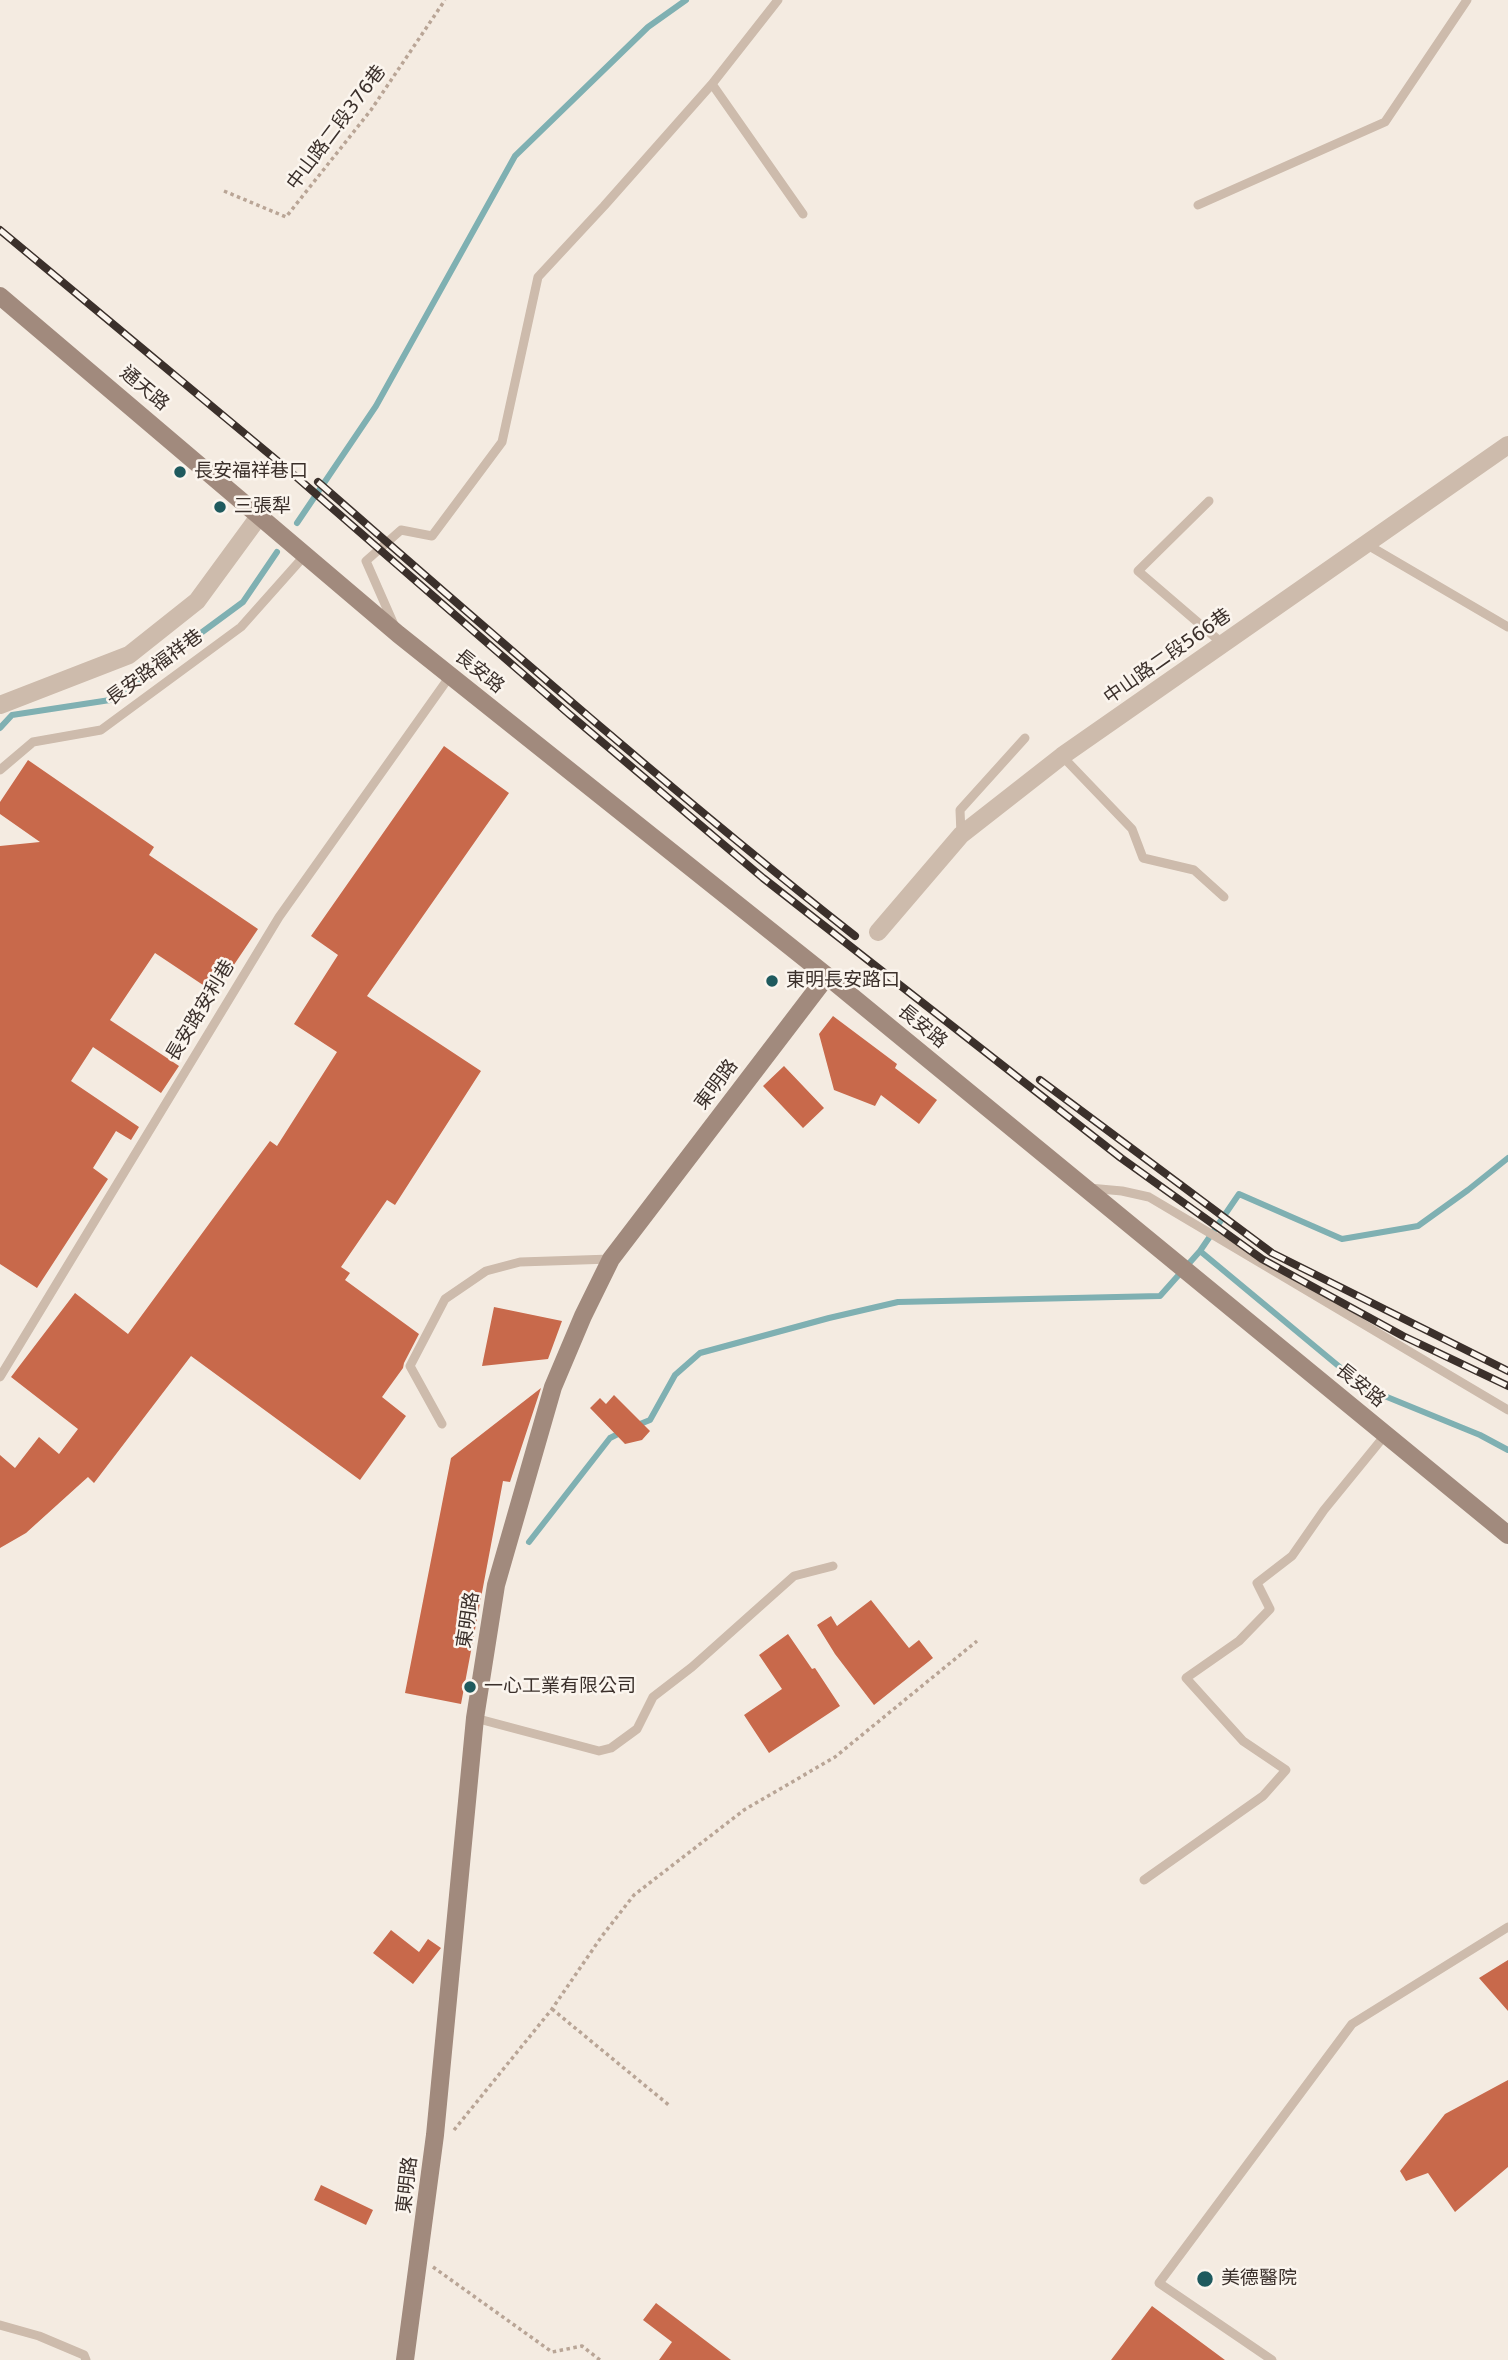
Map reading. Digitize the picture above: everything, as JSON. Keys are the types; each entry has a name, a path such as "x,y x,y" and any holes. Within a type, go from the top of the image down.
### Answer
{"main road":[{"name":"通天路","path":"0,296 307,554"},
{"name":"長安路","path":"307,554 398,634 827,976 1508,1535"},
{"name":"東明路","path":"405,2360 435,2135 475,1718 496,1585 553,1387 611,1259 827,976"}],"street":[{"name":"中山路二段566巷","path":"878,932 961,835 1062,756 1508,446"},
{"path":"0,705 128,655 197,601 260,515"}],"lane":[{"path":"398,634 366,561 401,530 432,536 502,442 538,277 712,83 778,0"},
{"path":"1198,205 1385,122 1467,0"},
{"path":"712,83 803,214"},
{"path":"1209,501 1138,571 1223,644"},
{"path":"1366,544 1508,626"},
{"name":"長安路福祥巷","path":"0,770 33,742 101,730 241,627 307,554"},
{"name":"長安路安利巷","path":"0,1377 279,918 450,676"},
{"path":"961,835 960,810 1025,738"},
{"path":"1062,756 1132,829 1143,858 1194,870 1224,897"},
{"path":"1084,1188 1122,1191 1149,1197 1508,1410"},
{"path":"442,1424 410,1367 445,1299 486,1271 520,1262 611,1259"},
{"path":"1144,1881 1263,1796 1286,1770 1243,1741 1186,1678 1239,1641 1270,1609 1257,1583 1292,1556 1324,1510 1386,1434"},
{"path":"475,1718 599,1751 611,1748 637,1729 653,1697 692,1667 794,1576 833,1566"},
{"path":"1272,2360 1159,2283 1352,2024 1508,1927"},
{"path":"0,2325 40,2336 84,2355 86,2360"}],"path":[{"name":"中山路二段376巷","path":"224,191 286,217 372,110 445,0"},
{"path":"435,2135 456,2130 530,2033 552,2009 634,1895 744,1810 835,1757 977,1640"},
{"path":"552,2009 670,2106"},
{"path":"420,2258 552,2351 582,2346 600,2360"}],"building":[{"path":"444,746 509,793 367,996 481,1071 395,1205 387,1200 341,1267 350,1273 345,1280 419,1334 403,1368 382,1397 406,1416 360,1480 191,1356 94,1483 88,1477 26,1533 0,1548 0,1455 15,1468 39,1437 59,1454 78,1429 11,1377 75,1293 128,1334 270,1141 277,1146 337,1052 294,1024 338,955 311,936"},
{"path":"28,760 154,847 149,855 258,929 215,993 155,953 110,1020 179,1066 161,1093 93,1047 71,1081 139,1127 131,1140 116,1131 93,1168 108,1179 37,1288 0,1264 0,846 40,842 0,814 0,802"},
{"path":"833,1016 897,1064 895,1068 937,1100 919,1124 881,1095 875,1106 834,1090 819,1034"},
{"path":"784,1066 824,1108 803,1128 763,1086"},
{"path":"494,1307 562,1321 548,1359 482,1366"},
{"path":"541,1388 510,1482 503,1481 461,1704 405,1693 451,1458"},
{"path":"614,1395 650,1431 642,1440 625,1444 590,1408 600,1398 606,1404"},
{"path":"871,1600 909,1648 919,1640 933,1658 874,1705 835,1654 817,1625 831,1616 837,1626"},
{"path":"788,1634 840,1706 769,1753 744,1715 782,1689 759,1655"},
{"path":"391,1930 419,1952 428,1939 441,1948 413,1984 373,1953"},
{"path":"1508,1960 1508,2011 1479,1978"},
{"path":"1508,2080 1508,2167 1455,2212 1428,2173 1406,2181 1400,2171 1445,2114"},
{"path":"321,2185 373,2210 366,2225 314,2200"},
{"path":"656,2303 731,2360 659,2360 672,2342 643,2320"},
{"path":"1152,2306 1225,2360 1111,2360"}],"waterway":[{"path":"297,523 376,406 515,156 648,27 686,0"},
{"path":"0,728 12,715 110,700 243,602 277,552"},
{"path":"1200,1251 1239,1194 1342,1239 1418,1226 1508,1158"},
{"path":"635,1426 650,1420 675,1375 700,1353 898,1302 1160,1296 1200,1251 1365,1388 1480,1435 1508,1450"},
{"path":"529,1542 610,1438 622,1432"}],"railway":[{"path":"0,230 286,468 763,878 1121,1158 1262,1259 1403,1336 1508,1386"},
{"path":"318,482 651,769 855,936"},
{"path":"1040,1080 1272,1253 1508,1371"}],"place":[{"name":"長安福祥巷口","path":"180,472"},
{"name":"三張犁","path":"220,507"},
{"name":"東明長安路口","path":"772,981"},
{"name":"一心工業有限公司","path":"470,1687"},
{"name":"美德醫院","path":"1205,2279"}]}
